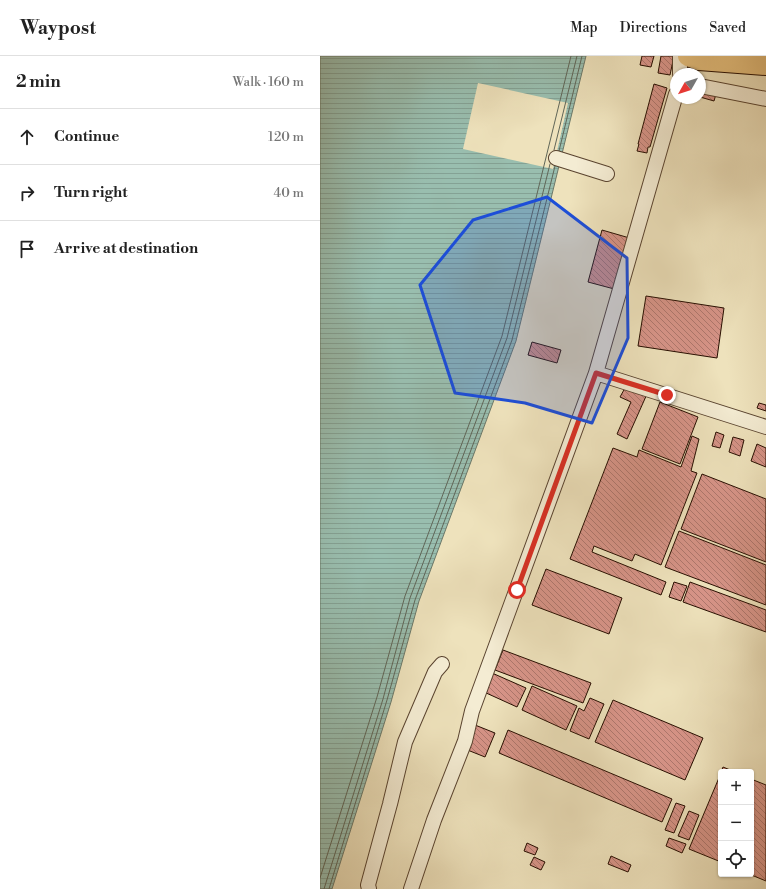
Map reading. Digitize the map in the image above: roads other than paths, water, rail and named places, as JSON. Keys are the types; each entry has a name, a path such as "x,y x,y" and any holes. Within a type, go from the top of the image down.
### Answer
{"highway":[{"path":"688,56 699,60 766,65"}],"street":[{"path":"680,56 680,68"},
{"path":"706,87 766,99"},
{"path":"411,889 434,820 465,741 472,711 596,373 673,104"},
{"path":"556,158 607,174"},
{"path":"596,373 766,426"},
{"path":"369,889 368,886 405,742 435,672 442,664"}],"water":[{"path":"320,56 586,56 516,341 419,601 391,702 332,889 320,889"}]}
